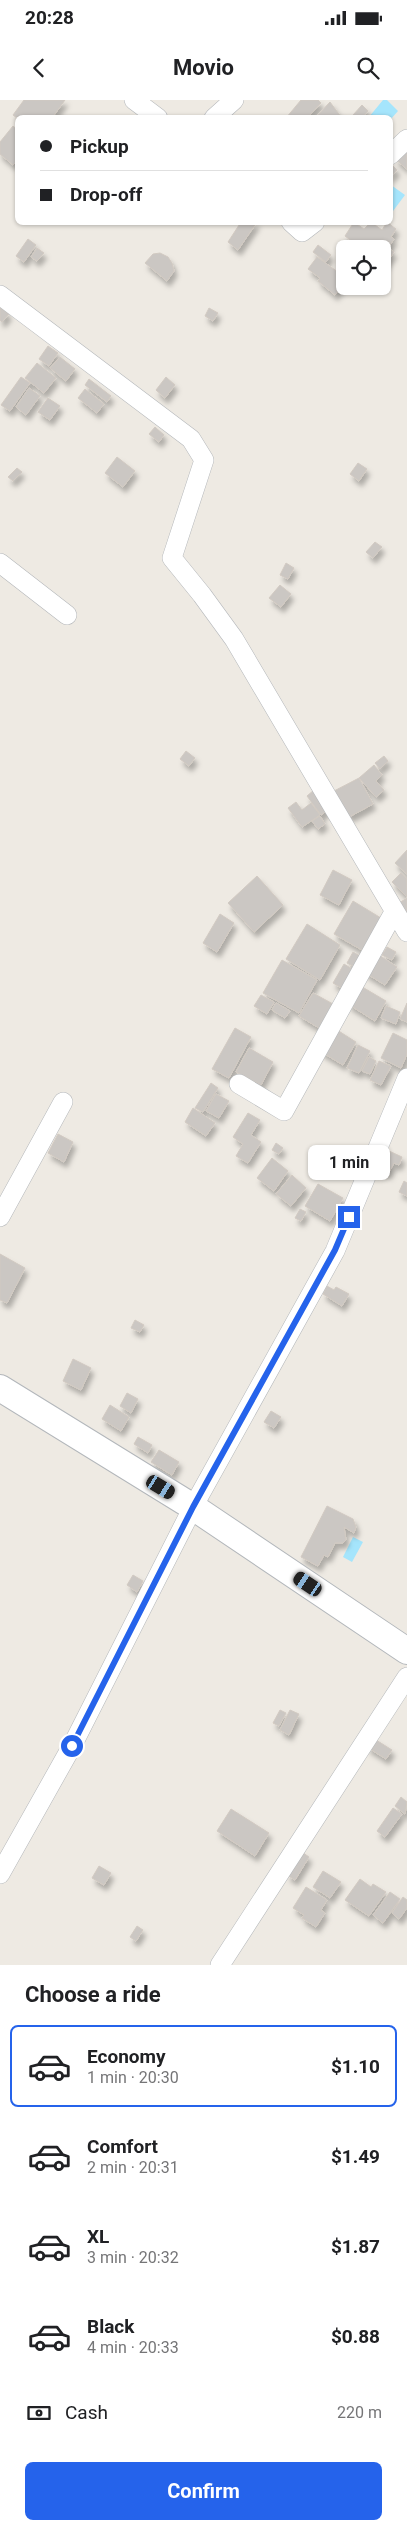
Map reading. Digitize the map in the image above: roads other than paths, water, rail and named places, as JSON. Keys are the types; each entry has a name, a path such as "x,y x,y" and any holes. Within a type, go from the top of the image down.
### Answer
{"street":[{"path":"134,100 154,115"},
{"path":"217,115 234,100"},
{"path":"393,153 407,139"},
{"path":"294,225 302,232 311,225"},
{"path":"0,295 191,439 204,460 172,558 202,594 234,639 407,932"},
{"path":"0,563 67,615"},
{"path":"239,1084 284,1110 394,912"},
{"path":"0,1874 72,1746 193,1507 335,1250 407,1078"},
{"path":"0,1217 63,1102"},
{"path":"0,1388 193,1507 407,1651"},
{"path":"220,1965 407,1677"}],"water":[{"path":"383,100 387,100 398,111 393,117 393,115 371,115"},
{"path":"393,186 405,195 393,211"},
{"path":"353,1537 363,1542 352,1562 343,1557"}]}
